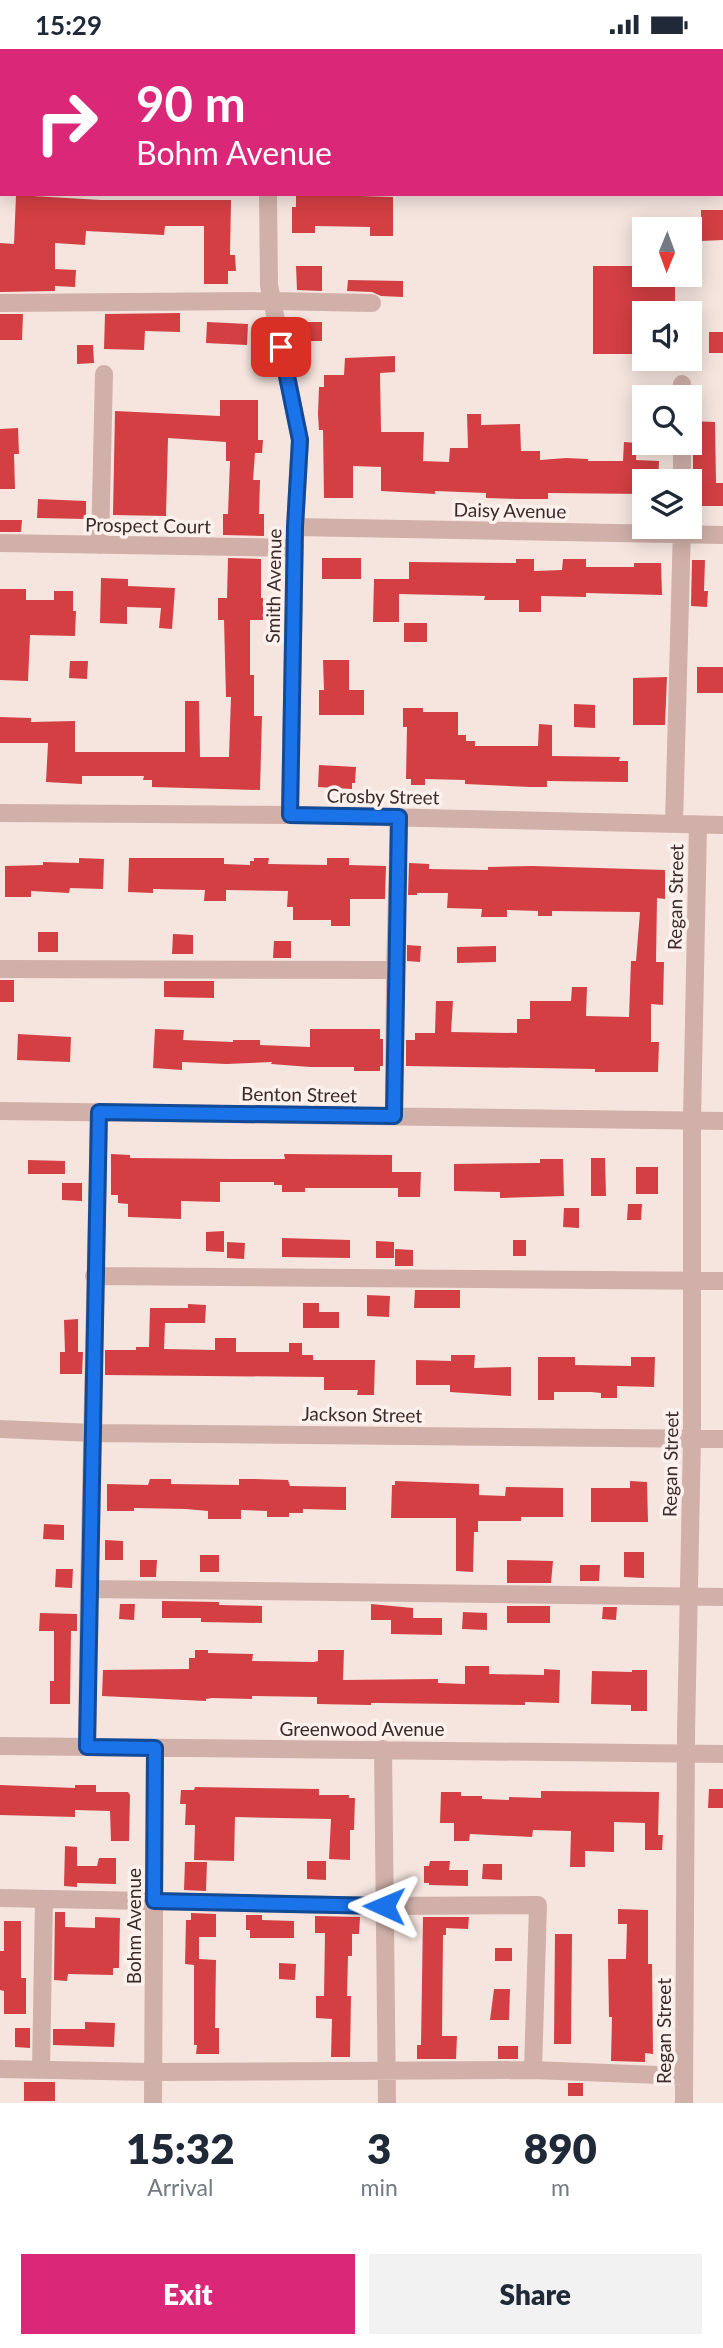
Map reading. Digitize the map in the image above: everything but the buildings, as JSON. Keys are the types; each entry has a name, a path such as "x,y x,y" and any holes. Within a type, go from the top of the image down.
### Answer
{"street":[{"name":"Smith Avenue","path":"268,196 271,301 300,440 295,527 290,815"},
{"path":"0,303 372,303"},
{"path":"100,545 104,374"},
{"name":"Daisy Avenue","path":"295,527 632,530"},
{"name":"Daisy Avenue","path":"702,533 723,535"},
{"path":"674,824 682,539"},
{"name":"Prospect Court","path":"0,543 295,548"},
{"name":"Crosby Street","path":"0,813 290,815 723,825"},
{"path":"394,1116 399,817"},
{"name":"Regan Street","path":"684,2103 686,1753 692,1439 692,1120 698,825"},
{"path":"0,969 395,970"},
{"name":"Benton Street","path":"0,1111 723,1121"},
{"path":"87,1747 99,1112"},
{"path":"94,1276 723,1280"},
{"name":"Jackson Street","path":"0,1429 92,1433 723,1439"},
{"path":"89,1589 723,1597"},
{"name":"Greenwood Avenue","path":"0,1746 723,1754"},
{"name":"Bohm Avenue","path":"153,2103 155,1748"},
{"path":"383,1749 387,2103"},
{"path":"0,1898 384,1906 538,1905 533,2070"},
{"path":"41,2070 44,1899"},
{"path":"0,2069 153,2072 533,2070 684,2076"}],"route":[{"path":"281,347 300,440 295,527 290,815 399,817 394,1116 99,1112 87,1747 155,1748 154,1901 384,1906"}]}
